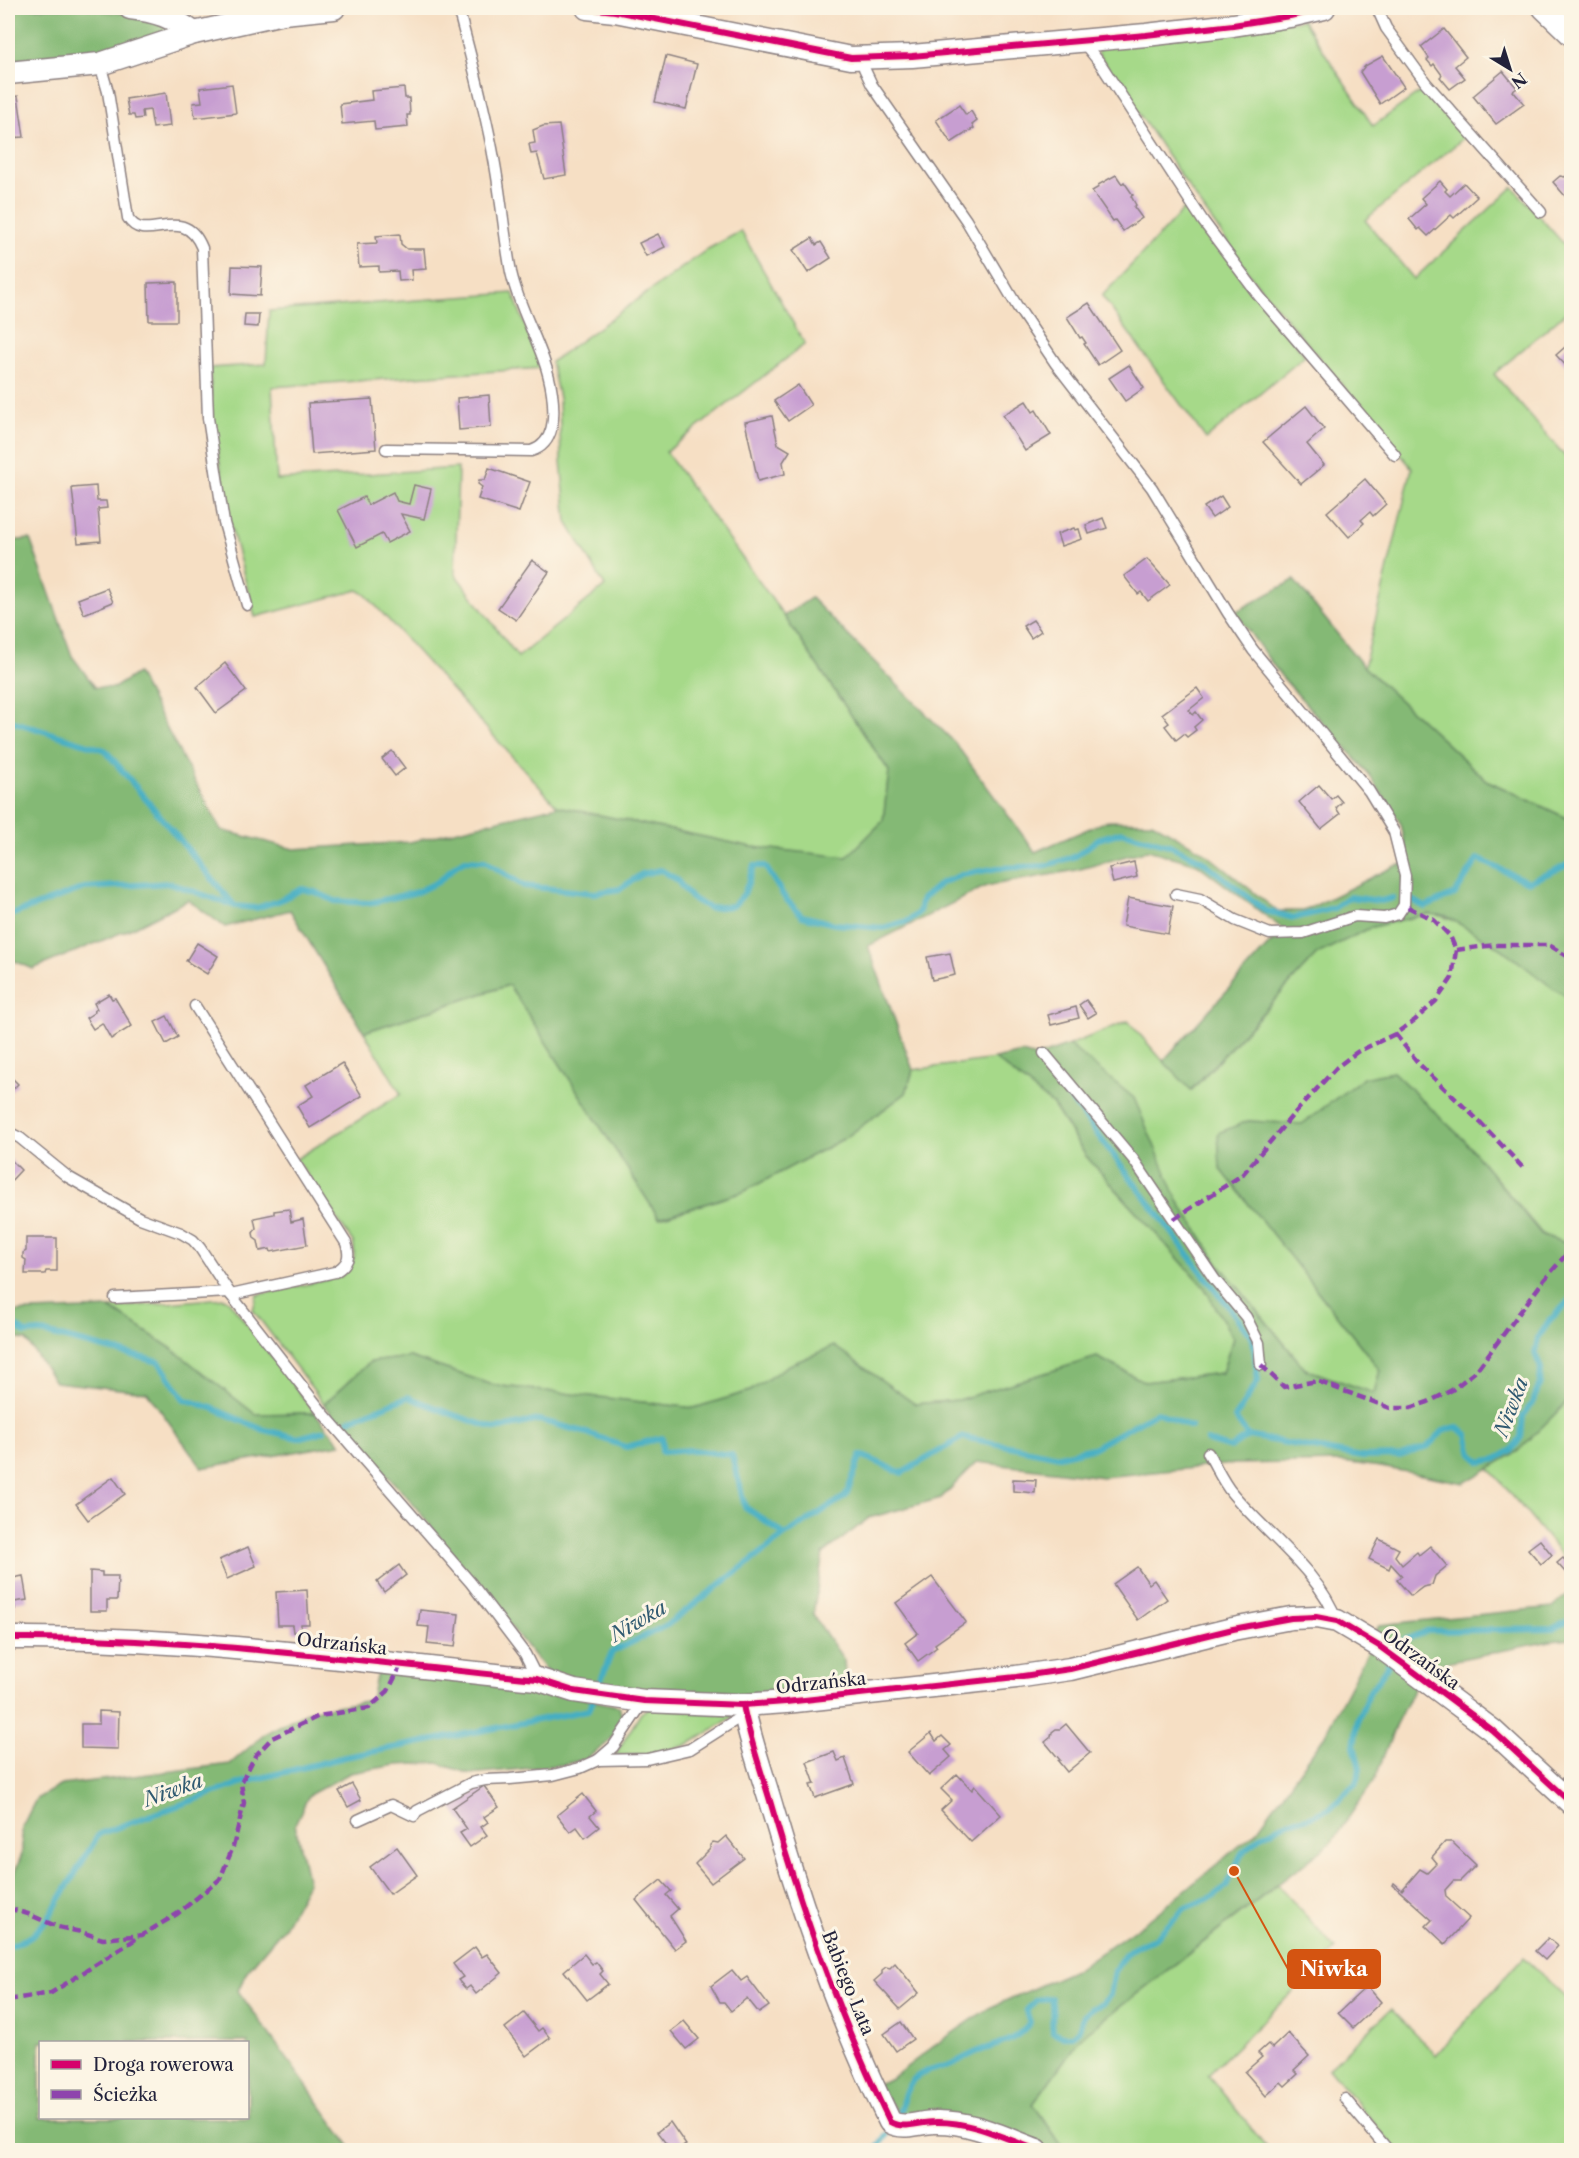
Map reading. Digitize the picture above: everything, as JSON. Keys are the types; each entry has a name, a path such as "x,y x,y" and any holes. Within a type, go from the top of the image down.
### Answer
{"street":[{"path":"130,8 155,11 170,17 194,33"},
{"path":"8,73 100,64 194,33 283,13 334,8"},
{"path":"587,8 615,11 837,56 863,57 922,55 1146,35 1233,25 1323,8"},
{"path":"1544,8 1572,35"},
{"name":"Odrzańska","path":"8,1638 169,1642 537,1679 574,1691 617,1698 744,1709 1070,1669 1233,1629 1291,1618 1316,1617 1337,1621 1379,1646 1492,1730 1572,1804"},
{"name":"Babiego Lata","path":"744,1709 799,1900 876,2093 885,2126 932,2121 954,2122 970,2125 1037,2151"}],"lane":[{"path":"386,449 531,451 541,448 550,437 552,394 537,341 523,309 512,274 494,157 458,8"},
{"path":"1377,8 1386,28 1426,83 1541,212"},
{"path":"1082,40 1100,63 1203,221 1259,296 1395,455"},
{"path":"863,57 864,68 872,85 966,220 1017,306 1056,364 1152,488 1252,650 1369,791 1394,832 1405,876 1404,905 1398,914 1384,918 1355,916 1303,933 1270,934 1235,920 1200,899 1176,894"},
{"path":"100,64 108,92 128,218 131,224 138,228 180,225 197,236 202,248 208,418 224,523 247,604"},
{"path":"115,1298 230,1293 335,1272 345,1266 350,1255 346,1243 195,1006"},
{"path":"1044,1053 1133,1159 1215,1280 1246,1317 1259,1343 1261,1365"},
{"path":"8,1132 20,1138 68,1177 140,1218 181,1233 193,1240 230,1293 323,1413 471,1583 525,1654 537,1679"},
{"path":"1208,1453 1230,1491 1319,1586 1332,1605 1337,1621"},
{"path":"358,1820 391,1805 414,1816 417,1811 471,1783 553,1775 580,1768 598,1760 613,1747 644,1701"},
{"path":"598,1760 647,1759 690,1749 744,1709"},
{"path":"1345,2099 1388,2151"}],"green space":[{"path":"8,8 84,8 150,17 165,26 168,33 98,56 8,67"},
{"path":"1303,20 1373,126 1423,90 1466,136 1365,220 1414,279 1513,187 1571,252 1571,308 1494,374 1571,463 1571,820 1486,780 1364,667 1412,468 1254,280 1098,53 1099,47"},
{"path":"1189,204 1305,356 1206,439 1102,296"},
{"path":"741,231 805,344 666,452 784,616 889,771 883,821 847,858 752,847 557,806 366,595 358,590 255,617 230,523 212,418 210,368 266,364 269,311 513,293 541,368 272,387 277,480 458,468 455,574 518,657 605,586 567,522 561,461 559,398 551,362 708,249"},
{"path":"30,539 72,656 95,687 114,688 137,673 221,830 294,849 410,842 557,806 752,847 847,857 883,821 889,771 784,616 811,598 955,743 1035,852 1106,821 1152,822 1204,852 1277,911 1304,911 1395,866 1409,863 1401,824 1368,773 1281,676 1235,612 1294,580 1364,667 1486,780 1571,820 1571,999 1554,989 1502,949 1446,916 1428,914 1372,927 1317,954 1191,1090 1163,1061 1283,929 1197,864 1148,850 1077,870 986,886 868,946 913,1070 906,1093 845,1138 743,1192 659,1218 509,985 364,1032 290,910 225,927 188,900 135,927 33,969 8,958 8,541"},
{"path":"1428,913 1448,918 1485,937 1571,999 1571,1245 1543,1235 1464,1140 1393,1072 1363,1078 1302,1124 1248,1121 1220,1168 1380,1370 1374,1394 1305,1369 1219,1264 1178,1201 1158,1157 1069,1045 1128,1021 1192,1090 1317,954 1372,927"},
{"path":"509,985 660,1218 743,1192 845,1138 906,1093 913,1070 995,1059 1053,1105 1086,1156 1204,1287 1233,1338 1222,1373 1145,1382 1097,1357 958,1400 915,1404 834,1346 787,1366 750,1391 694,1408 493,1385 410,1357 370,1362 324,1404 253,1310 257,1295 340,1277 348,1270 354,1257 353,1242 296,1159 401,1094 364,1032"},
{"path":"1069,1045 1134,1098 1178,1201 1219,1264 1305,1369 1374,1393 1380,1370 1220,1168 1218,1133 1248,1121 1302,1124 1363,1078 1393,1072 1464,1140 1542,1235 1571,1245 1571,1398 1517,1452 1464,1483 1381,1467 1341,1462 1234,1464 1103,1477 977,1462 941,1498 869,1518 823,1554 813,1615 844,1660 846,1687 782,1696 646,1693 551,1677 410,1500 351,1437 324,1404 370,1362 410,1357 493,1385 694,1408 750,1391 787,1366 834,1346 915,1404 958,1400 1097,1357 1145,1382 1222,1373 1233,1338 1204,1287 1086,1156 1053,1105 995,1059 1022,1053 1036,1057"},
{"path":"224,1298 229,1301 315,1413 255,1414 171,1348 110,1308"},
{"path":"110,1308 171,1348 255,1414 315,1413 341,1444 202,1468 147,1392 55,1382 26,1340 8,1337 8,1312"},
{"path":"1571,1398 1571,1566 1489,1468 1517,1452"},
{"path":"1571,1591 1571,1639 1550,1641 1421,1667 1374,1633 1379,1625 1553,1607"},
{"path":"1369,1649 1417,1682 1395,1726 1374,1781 1331,1843 1081,2037 1033,2104 1065,2150 1049,2150 1009,2135 902,2119 877,2084 892,2078 989,2008 1075,1970 1151,1918 1255,1833 1323,1738"},
{"path":"377,1672 515,1684 618,1706 623,1718 617,1731 606,1744 586,1759 562,1765 470,1774 438,1763 396,1765 350,1773 309,1795 295,1824 308,1883 284,1927 247,1971 238,1991 353,2150 8,2150 8,1881 11,1881 22,1854 22,1827 36,1799 61,1785 230,1764 266,1733 308,1711 371,1700"},
{"path":"650,1707 736,1715 688,1745 646,1755 615,1755 641,1713"},
{"path":"1278,1885 1336,1949 1208,2075 1269,2150 1065,2150 1033,2104 1081,2037"},
{"path":"1523,1957 1571,2002 1571,2150 1396,2150 1329,2068 1391,2009 1436,2055"}],"building":[{"path":"1444,29 1466,57 1455,66 1465,78 1450,89 1440,77 1442,75 1434,64 1432,66 1427,60 1429,58 1421,47"},
{"path":"666,56 697,64 686,109 655,102"},
{"path":"1383,56 1404,87 1380,104 1360,72 1365,66"},
{"path":"1503,71 1517,88 1513,91 1524,104 1496,124 1473,96"},
{"path":"232,84 236,113 195,118 193,103 202,102 200,88"},
{"path":"404,88 405,98 409,98 408,127 375,130 374,121 342,124 340,104 372,100 371,91"},
{"path":"166,93 170,126 153,128 150,110 142,111 143,118 135,119 134,115 129,115 126,99"},
{"path":"18,96 24,137 8,138 8,97"},
{"path":"959,105 966,115 971,111 977,121 972,125 974,128 951,143 936,120"},
{"path":"559,125 566,175 544,179 537,153 531,154 529,144 535,143 533,130 543,126"},
{"path":"1572,166 1572,204 1553,182 1560,176 1565,177"},
{"path":"1116,175 1133,195 1131,196 1136,205 1134,207 1142,218 1123,231 1092,191"},
{"path":"1440,181 1450,196 1464,183 1477,197 1454,218 1451,215 1428,236 1420,228 1418,230 1409,219 1426,204 1421,198"},
{"path":"400,234 401,244 407,249 424,249 426,269 411,270 412,280 399,281 398,271 379,272 379,266 359,267 357,244 377,243 376,236"},
{"path":"658,234 665,247 646,256 639,243"},
{"path":"812,238 816,245 821,242 831,258 808,273 793,250"},
{"path":"232,266 262,267 260,296 231,294"},
{"path":"177,282 177,321 149,321 148,283"},
{"path":"1089,303 1120,350 1098,365 1084,344 1086,343 1082,337 1080,338 1067,317"},
{"path":"245,314 259,314 258,327 244,326"},
{"path":"1572,341 1572,372 1556,355"},
{"path":"1129,365 1144,388 1125,401 1109,378"},
{"path":"798,385 811,405 788,421 774,401"},
{"path":"489,395 491,427 459,430 457,398"},
{"path":"372,399 376,449 312,454 308,403"},
{"path":"1026,401 1033,412 1036,410 1051,435 1025,451 1003,415"},
{"path":"1306,406 1324,429 1307,444 1324,465 1301,484 1263,442"},
{"path":"772,416 778,444 790,451 783,462 785,474 758,481 745,422"},
{"path":"489,468 530,482 519,512 478,499 482,487 478,484 479,480 485,480"},
{"path":"1365,479 1386,504 1373,516 1370,512 1361,520 1364,523 1349,537 1327,512"},
{"path":"414,485 431,489 424,519 401,514 410,531 387,543 382,534 357,547 338,510 364,497 368,505 393,492 397,501 409,504"},
{"path":"96,486 97,501 106,501 107,508 98,509 101,541 78,543 72,488"},
{"path":"1221,496 1228,507 1212,518 1204,507"},
{"path":"1103,518 1107,528 1089,534 1086,525"},
{"path":"1074,528 1079,529 1082,539 1061,546 1057,534"},
{"path":"1147,559 1170,585 1148,601 1141,592 1138,594 1124,576"},
{"path":"532,560 549,572 516,620 498,608"},
{"path":"107,588 113,602 84,614 78,599"},
{"path":"1033,620 1041,631 1031,638 1023,626"},
{"path":"225,663 246,691 216,713 197,687"},
{"path":"1197,688 1204,698 1189,710 1193,715 1196,712 1202,720 1194,727 1196,730 1187,737 1184,734 1176,740 1165,726 1169,723 1162,714"},
{"path":"392,751 405,768 395,776 382,759"},
{"path":"1319,785 1331,799 1336,795 1342,802 1336,808 1340,814 1321,829 1299,802"},
{"path":"1134,862 1137,877 1113,883 1109,868"},
{"path":"1128,898 1173,906 1168,934 1123,926"},
{"path":"197,943 218,956 207,974 186,961"},
{"path":"950,953 955,975 932,980 927,957"},
{"path":"109,994 112,999 115,998 132,1026 111,1039 102,1023 93,1029 86,1018 97,1009 94,1003"},
{"path":"1086,1000 1096,1013 1088,1018 1079,1005"},
{"path":"1076,1007 1079,1018 1051,1025 1048,1015"},
{"path":"167,1016 178,1037 166,1044 155,1022"},
{"path":"342,1063 362,1096 310,1128 297,1106 313,1096 306,1085"},
{"path":"8,1074 18,1084 8,1094"},
{"path":"8,1157 21,1170 8,1184"},
{"path":"289,1209 291,1222 303,1219 307,1245 271,1252 270,1249 260,1251 253,1233 256,1228 254,1218"},
{"path":"26,1238 57,1238 57,1271 46,1271 45,1274 25,1274 26,1260 23,1258 23,1253 26,1251"},
{"path":"113,1477 125,1494 88,1520 76,1504"},
{"path":"1013,1479 1036,1480 1035,1493 1013,1491"},
{"path":"1379,1539 1399,1549 1395,1556 1402,1565 1417,1552 1419,1555 1430,1546 1447,1566 1435,1576 1432,1585 1423,1587 1411,1596 1397,1580 1402,1576 1391,1564 1389,1569 1369,1559"},
{"path":"1540,1540 1552,1555 1541,1564 1528,1549"},
{"path":"248,1547 256,1566 227,1579 219,1560"},
{"path":"1563,1558 1571,1567 1565,1572 1557,1563"},
{"path":"399,1565 406,1575 384,1592 377,1582"},
{"path":"1137,1567 1149,1584 1154,1580 1167,1599 1138,1620 1113,1584"},
{"path":"90,1571 102,1572 102,1576 118,1576 117,1600 107,1600 107,1611 90,1611"},
{"path":"23,1576 27,1600 14,1602 15,1609 8,1610 8,1579"},
{"path":"932,1577 966,1622 935,1644 937,1647 918,1661 905,1643 918,1633 896,1603"},
{"path":"307,1590 309,1624 301,1624 301,1632 293,1632 292,1625 278,1625 276,1592"},
{"path":"420,1610 459,1614 455,1647 427,1644 429,1627 418,1626"},
{"path":"99,1711 119,1712 118,1749 81,1748 81,1724 99,1724"},
{"path":"1066,1724 1090,1753 1067,1772 1045,1742 1051,1737 1052,1732"},
{"path":"931,1733 936,1741 942,1736 951,1745 945,1750 951,1757 929,1776 908,1752"},
{"path":"834,1752 838,1761 845,1758 854,1784 815,1798 810,1785 815,1784 807,1762"},
{"path":"957,1774 972,1790 975,1786 1001,1815 971,1842 941,1810 952,1800 941,1789"},
{"path":"352,1784 361,1800 348,1807 339,1791"},
{"path":"484,1786 499,1807 484,1817 488,1822 481,1827 487,1835 470,1847 460,1833 467,1829 452,1808"},
{"path":"583,1794 596,1811 590,1816 599,1827 585,1838 577,1827 570,1832 557,1815"},
{"path":"726,1836 744,1858 711,1883 695,1864 710,1849 713,1842 718,1843"},
{"path":"1445,1842 1452,1842 1476,1865 1460,1881 1453,1881 1445,1890 1446,1897 1469,1918 1445,1944 1426,1926 1432,1920 1393,1885 1394,1883 1402,1890 1420,1869 1427,1873 1437,1863 1432,1857"},
{"path":"397,1847 417,1875 390,1894 370,1867"},
{"path":"661,1880 671,1891 666,1895 678,1909 670,1916 686,1941 675,1949 636,1900"},
{"path":"1548,1938 1558,1946 1545,1960 1535,1951"},
{"path":"475,1947 482,1957 487,1954 502,1973 476,1994 470,1986 466,1989 458,1980 463,1977 453,1964"},
{"path":"584,1954 592,1964 596,1962 603,1971 600,1974 608,1984 587,2000 564,1971"},
{"path":"895,1963 919,1993 900,2009 874,1981 882,1974 882,1970 886,1967 890,1968"},
{"path":"732,1970 741,1981 747,1977 769,2006 759,2013 747,1998 731,2011 724,2002 720,2002 711,1986"},
{"path":"1367,1986 1381,2002 1353,2028 1338,2013"},
{"path":"524,2013 538,2031 542,2028 550,2038 526,2056 505,2028"},
{"path":"684,2021 699,2039 686,2049 671,2031"},
{"path":"901,2022 913,2039 896,2051 884,2034"},
{"path":"1288,2033 1309,2056 1294,2070 1298,2074 1285,2086 1281,2082 1266,2096 1245,2072 1262,2057 1258,2053 1268,2044 1272,2048"},
{"path":"670,2122 686,2145 678,2150 671,2150 657,2132"}],"waterway":[{"path":"8,720 105,750 233,904"},
{"path":"8,916 84,888 170,883 235,906 256,908 278,901 302,889 335,901 370,903 417,892 438,882 465,860 485,861 524,886 594,893 620,889 642,874 661,870 676,879 691,898 709,908 733,906 744,894 754,866 765,866 785,898 802,916 835,924 883,928 908,921 919,912 922,899 941,883 964,874 998,868 1045,866 1076,856 1098,839 1122,832 1169,845 1201,860 1266,911 1294,918 1334,908 1349,897 1381,901 1393,898"},
{"path":"1412,900 1425,907 1455,894 1478,859 1528,882 1572,863"},
{"path":"1066,1093 1253,1339 1258,1381 1235,1418 1248,1436"},
{"name":"Niwka","path":"1207,1441 1230,1448 1248,1436 1362,1457 1400,1456 1427,1447 1443,1431 1456,1427 1467,1434 1472,1454 1481,1462 1496,1459 1512,1450 1521,1437 1523,1416 1533,1402 1540,1383 1541,1369 1535,1353 1538,1338 1550,1320 1572,1298"},
{"path":"8,1321 25,1333 41,1332 159,1362 184,1399 261,1429 298,1438 324,1431"},
{"path":"349,1420 408,1397 496,1429 539,1420 584,1432 626,1447 662,1438 662,1452 692,1450 732,1455 745,1507 785,1535"},
{"name":"Niwka","path":"8,1946 32,1936 47,1920 99,1834 241,1783 345,1757 589,1710 612,1652 667,1625 785,1535 846,1496 861,1455 902,1473 963,1437 1059,1456 1093,1448 1157,1412 1191,1427"},
{"name":"Niwka","path":"899,2114 906,2091 914,2079 926,2072 953,2064 1013,2038 1030,2022 1026,2011 1036,2000 1051,1998 1053,2032 1062,2036 1072,2036 1079,2029 1084,2015 1092,2008 1102,2004 1110,1995 1115,1970 1125,1955 1138,1945 1154,1939 1185,1908 1215,1896 1226,1886 1242,1853 1261,1836 1288,1822 1310,1817 1329,1809 1356,1783 1360,1768 1354,1746 1358,1719 1369,1693 1402,1641 1427,1631 1553,1629 1572,1619"},
{"name":"Niwka","path":"876,2150 886,2135"}],"marked path":[{"path":"1174,1219 1242,1175 1337,1067 1357,1052 1395,1034 1436,1001 1452,978 1456,950 1450,936 1434,920 1404,905"},
{"path":"1456,950 1495,945 1549,945 1572,959"},
{"path":"1395,1034 1420,1065 1481,1123 1524,1169"},
{"path":"1261,1365 1284,1387 1317,1381 1390,1408 1410,1408 1428,1402 1452,1390 1476,1371 1544,1280 1572,1248"},
{"path":"8,1908 58,1927 103,1939 142,1935 177,1914 220,1879 233,1847 244,1803 241,1783 255,1756 272,1738 319,1716 369,1708 388,1691 401,1665"},
{"path":"8,2000 51,1993 139,1937"}],"cycle path":[{"path":"587,8 615,11 851,58 912,56 1146,35 1233,25 1324,8"},
{"path":"8,1638 141,1641 273,1651 537,1679 574,1691 644,1701 743,1705 1016,1677 1070,1669 1233,1629 1291,1618 1316,1617 1337,1621 1379,1646 1492,1730 1572,1804"},
{"path":"743,1705 749,1732 811,1930 855,2046 890,2122 901,2125 935,2122 961,2124 1037,2150"}],"place":[{"name":"Niwka","path":"1234,1871"}]}
